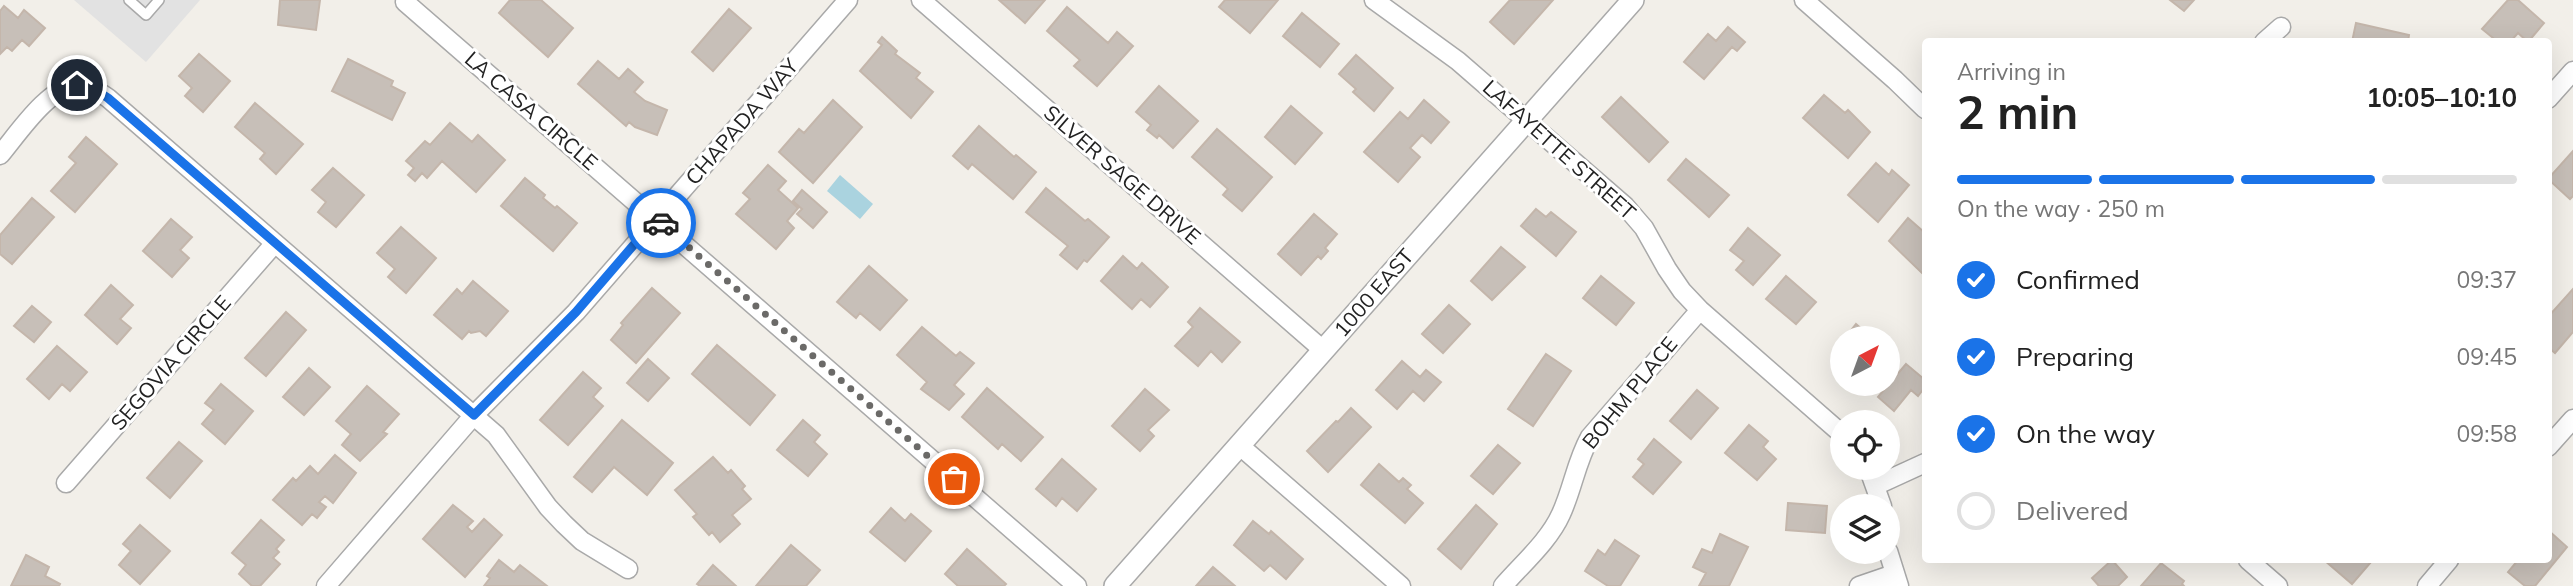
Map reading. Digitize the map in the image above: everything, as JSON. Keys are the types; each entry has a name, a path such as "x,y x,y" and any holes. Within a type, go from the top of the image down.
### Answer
{"street":[{"name":"CHAPADA WAY","path":"326,586 474,415 576,312 848,0"},
{"name":"SILVER SAGE DRIVE","path":"921,0 1323,350"},
{"name":"LAFAYETTE STREET","path":"1374,0 1449,54 1625,206 1644,228 1682,291 1700,310 1830,424"},
{"name":"1000 EAST","path":"1115,586 1633,0"},
{"path":"1804,0 1922,106"},
{"name":"LA CASA CIRCLE","path":"405,2 1077,586"},
{"path":"2269,38 2281,27"},
{"path":"2552,95 2573,71"},
{"path":"0,155 47,100 61,89 77,85 94,89 119,107 474,415 496,435 548,507 564,524 582,541 628,569"},
{"name":"SEGOVIA CIRCLE","path":"66,483 275,243"},
{"name":"BOHM PLACE","path":"1503,586 1550,532 1561,514 1580,455 1590,437 1700,310"},
{"path":"2552,443 2573,419"},
{"path":"1239,445 1401,586"},
{"path":"1877,485 1922,464"},
{"path":"1874,480 1879,494"},
{"path":"2251,563 2277,586"},
{"path":"2427,586 2446,563"},
{"path":"1859,586 1896,580"}],"lane":[{"path":"129,0 146,15 159,0"}],"shaded area":[{"path":"74,0 200,0 146,62"}],"water":[{"path":"840,175 873,204 860,219 827,191"}],"building":[{"path":"280,0 320,0 316,30 278,25"},
{"path":"510,0 541,0 573,28 548,57 499,13"},
{"path":"999,0 1045,0 1025,23"},
{"path":"1225,0 1278,0 1250,33 1219,7"},
{"path":"1510,0 1553,0 1514,44 1490,22"},
{"path":"2170,0 2194,0 2184,11"},
{"path":"2508,0 2518,0 2544,23 2531,38 2524,38 2518,33 2514,38 2493,38 2482,29"},
{"path":"4,6 18,18 24,10 45,28 29,46 22,40 12,51 7,47 0,54 0,11"},
{"path":"1067,7 1108,43 1117,32 1133,46 1097,86 1074,66 1080,60 1047,31"},
{"path":"729,9 751,28 713,71 692,52"},
{"path":"1302,13 1339,44 1320,67 1283,36"},
{"path":"2356,23 2409,35 2409,38 2353,38"},
{"path":"1728,27 1745,42 1737,51 1732,47 1704,79 1684,62 1708,34 1716,41"},
{"path":"882,37 897,51 895,54 920,73 916,78 933,92 911,118 860,71 882,45 878,42"},
{"path":"199,54 230,81 203,112 185,96 192,88 179,76"},
{"path":"1356,55 1393,88 1374,111 1353,92 1356,89 1339,74"},
{"path":"348,59 393,81 391,86 405,93 392,120 332,91"},
{"path":"598,61 619,79 628,69 643,82 634,92 645,101 667,110 657,135 629,122 626,126 578,84"},
{"path":"1159,86 1198,121 1173,148 1159,135 1157,138 1147,130 1151,125 1136,112"},
{"path":"1824,95 1845,113 1848,110 1870,132 1848,158 1803,118"},
{"path":"1621,97 1668,142 1649,162 1602,117"},
{"path":"833,100 862,127 813,183 779,152 799,129 804,133"},
{"path":"1424,100 1449,122 1431,143 1422,135 1410,148 1420,157 1398,182 1364,152 1400,112 1408,119"},
{"path":"255,103 303,144 276,174 260,159 265,153 235,127"},
{"path":"1291,106 1322,133 1295,164 1265,137"},
{"path":"450,123 472,142 478,135 505,160 476,192 442,161 427,178 422,173 415,181 408,175 414,168 406,161 425,141 430,145"},
{"path":"979,126 1014,157 1016,155 1036,172 1013,199 972,164 968,169 953,156"},
{"path":"1217,129 1272,177 1242,211 1223,195 1228,189 1192,157"},
{"path":"86,137 117,164 75,212 51,191 76,163 69,157"},
{"path":"2573,151 2573,196 2570,199 2552,183 2552,175"},
{"path":"1686,159 1729,195 1709,217 1668,180"},
{"path":"1876,163 1889,175 1892,170 1909,185 1878,222 1848,195"},
{"path":"768,165 786,181 778,190 798,208 787,221 794,228 776,249 736,214 750,199 743,193"},
{"path":"333,168 364,195 336,227 318,212 326,202 312,190"},
{"path":"525,178 545,195 543,198 577,223 553,251 501,206"},
{"path":"1046,188 1085,221 1088,219 1109,237 1087,262 1084,260 1077,269 1060,255 1068,246 1026,212"},
{"path":"802,190 827,212 813,228 797,214 802,209 793,201"},
{"path":"32,198 54,217 12,264 0,254 0,235"},
{"path":"1536,209 1546,217 1551,212 1576,232 1556,256 1521,226"},
{"path":"1314,214 1337,234 1325,248 1328,251 1321,259 1318,256 1301,275 1278,254"},
{"path":"1908,218 1922,230 1922,273 1889,241"},
{"path":"171,219 192,237 180,250 189,258 172,277 143,251"},
{"path":"401,227 436,258 406,293 388,277 395,269 377,253"},
{"path":"1748,228 1780,255 1753,285 1736,270 1744,261 1730,250"},
{"path":"1501,247 1525,267 1492,300 1471,281"},
{"path":"1123,256 1137,269 1142,263 1168,287 1150,307 1141,299 1132,309 1101,281"},
{"path":"869,266 907,300 880,330 860,313 856,318 837,302"},
{"path":"1601,276 1634,303 1616,325 1583,298"},
{"path":"1786,276 1816,302 1796,324 1766,299"},
{"path":"473,281 508,311 486,336 480,331 469,331 462,339 434,315 457,289 462,294"},
{"path":"111,285 133,305 120,319 131,328 117,344 85,315"},
{"path":"652,288 680,313 636,363 611,340 623,325 621,323"},
{"path":"2573,289 2573,332 2555,353 2552,350 2552,313"},
{"path":"1449,305 1470,324 1443,353 1422,334"},
{"path":"32,306 51,322 34,342 14,326"},
{"path":"1200,308 1240,342 1222,362 1211,351 1198,366 1175,346 1193,327 1188,322"},
{"path":"286,312 306,330 266,376 245,358"},
{"path":"922,327 956,356 960,352 974,363 954,385 964,394 949,410 921,389 927,382 897,355"},
{"path":"717,345 775,395 750,425 692,374"},
{"path":"57,346 87,372 70,391 62,384 49,399 27,379"},
{"path":"1546,354 1571,371 1533,426 1508,409"},
{"path":"648,359 669,378 648,401 627,383"},
{"path":"1402,361 1420,377 1426,370 1441,382 1424,401 1413,391 1397,409 1376,390"},
{"path":"1906,364 1922,377 1922,391 1918,396 1911,390 1893,410 1878,397 1900,396 1900,371"},
{"path":"309,368 330,387 304,415 283,397"},
{"path":"583,372 601,388 593,397 603,406 568,445 540,420"},
{"path":"221,384 253,411 225,444 202,424 214,410 205,403"},
{"path":"367,386 399,414 383,432 387,434 360,461 342,445 351,434 336,421"},
{"path":"987,388 1043,437 1021,461 1002,444 998,449 962,417"},
{"path":"1145,389 1169,410 1148,430 1154,436 1140,451 1112,426"},
{"path":"1697,390 1718,408 1691,439 1670,421"},
{"path":"1351,408 1371,427 1328,472 1307,451"},
{"path":"622,420 673,463 647,495 614,467 592,492 574,477"},
{"path":"803,420 820,435 814,442 827,454 808,476 777,450"},
{"path":"1749,425 1768,441 1763,447 1776,459 1757,480 1725,453"},
{"path":"1654,439 1681,462 1653,494 1633,477 1644,464 1638,459"},
{"path":"179,442 202,461 170,498 147,478"},
{"path":"1498,445 1520,463 1493,494 1471,476"},
{"path":"335,455 356,473 333,503 325,496 319,502 326,507 317,518 312,514 302,525 273,500 293,478 296,481 310,466 318,474"},
{"path":"713,457 728,473 731,470 745,486 742,489 751,499 732,515 740,524 720,542 712,532 709,535 693,517 697,514 675,490"},
{"path":"1062,459 1096,489 1077,511 1062,498 1056,506 1036,489"},
{"path":"1379,464 1399,482 1403,478 1411,485 1407,489 1423,503 1405,523 1361,485"},
{"path":"1788,503 1827,506 1825,533 1786,530"},
{"path":"453,505 473,521 467,527 472,532 484,519 502,535 465,577 423,539"},
{"path":"1476,505 1497,524 1461,569 1438,549"},
{"path":"891,508 905,521 911,514 931,531 905,561 870,532"},
{"path":"261,520 284,540 276,549 279,552 273,558 280,564 260,586 252,586 239,574 246,565 232,553"},
{"path":"1253,521 1269,534 1271,531 1303,559 1286,579 1270,565 1264,571 1234,545"},
{"path":"140,525 170,551 140,584 119,565 131,551 123,544"},
{"path":"1720,534 1748,547 1729,586 1699,586 1706,573 1693,567 1702,549 1712,553"},
{"path":"2552,534 2567,547 2535,586 2525,586 2508,572 2516,563 2552,563"},
{"path":"1615,540 1639,556 1620,586 1608,586 1585,571 1598,550 1605,555"},
{"path":"791,545 820,570 806,586 756,586"},
{"path":"967,549 1006,584 958,586 945,574"},
{"path":"26,555 49,567 45,576 60,584 59,586 11,586"},
{"path":"499,560 514,572 520,565 547,586 484,586 490,578 487,576"},
{"path":"2109,563 2115,563 2127,577 2118,586 2099,586 2092,578"},
{"path":"2161,563 2184,581 2184,586 2141,586"},
{"path":"2328,563 2370,563 2352,584"},
{"path":"713,565 736,586 697,584"},
{"path":"1213,567 1235,586 1196,586"}],"way so far":[{"path":"661,223 954,479"}],"route":[{"path":"77,85 94,89 108,98 474,415 576,312 656,219 661,223"}]}
